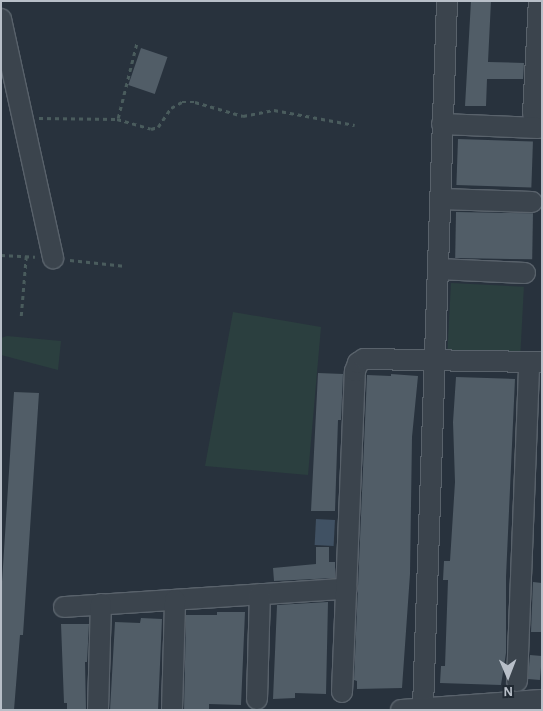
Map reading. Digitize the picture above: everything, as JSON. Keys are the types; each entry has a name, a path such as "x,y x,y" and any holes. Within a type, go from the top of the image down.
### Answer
{"street":[{"path":"423,707 447,1"},
{"path":"442,124 535,121 539,1"},
{"path":"1,19 52,258"},
{"path":"441,199 532,202"},
{"path":"438,269 525,273"},
{"path":"342,692 355,371 364,358 536,362 517,681"},
{"path":"64,607 346,588"},
{"path":"257,700 260,594"},
{"path":"172,710 175,600"},
{"path":"98,710 101,604"},
{"path":"401,710 542,700"}],"path":[{"path":"117,119 137,42"},
{"path":"22,117 117,119 151,129 158,127 171,108 182,102 195,102 242,116 274,110 355,126"},
{"path":"21,316 26,256"}],"green space":[{"path":"451,283 524,287 520,354 447,350"},
{"path":"233,312 321,327 308,475 205,466"},
{"path":"7,336 61,341 58,370 1,355 1,338"}],"water":[{"path":"316,519 335,520 334,546 315,545"}],"building":[{"path":"471,1 491,1 488,62 524,63 523,79 487,79 486,106 465,106"},
{"path":"141,48 167,57 155,94 128,85"},
{"path":"458,139 533,142 531,188 456,185"},
{"path":"456,212 533,213 532,259 455,258"},
{"path":"318,373 343,374 341,420 338,420 335,511 311,511"},
{"path":"391,374 418,376 412,437 410,574 402,688 357,689 357,681 354,680 367,375 391,376"},
{"path":"456,377 515,379 506,577 506,653 501,685 440,683 441,666 445,666 448,580 443,580 444,561 450,561 455,482 453,422"},
{"path":"14,392 39,393 23,635 20,635 14,710 1,710 1,598"},
{"path":"316,547 329,547 329,562 335,562 335,578 274,581 273,568 316,564"},
{"path":"533,582 542,583 542,632 531,632"},
{"path":"328,602 326,694 295,693 295,698 273,699 277,605"},
{"path":"217,612 245,612 241,705 209,704 209,710 184,710 186,615 217,615"},
{"path":"141,618 162,619 158,710 110,710 115,622 140,623"},
{"path":"61,624 89,624 87,662 85,662 86,710 67,710 67,703 64,703"},
{"path":"530,655 542,656 540,680 528,679"}]}
